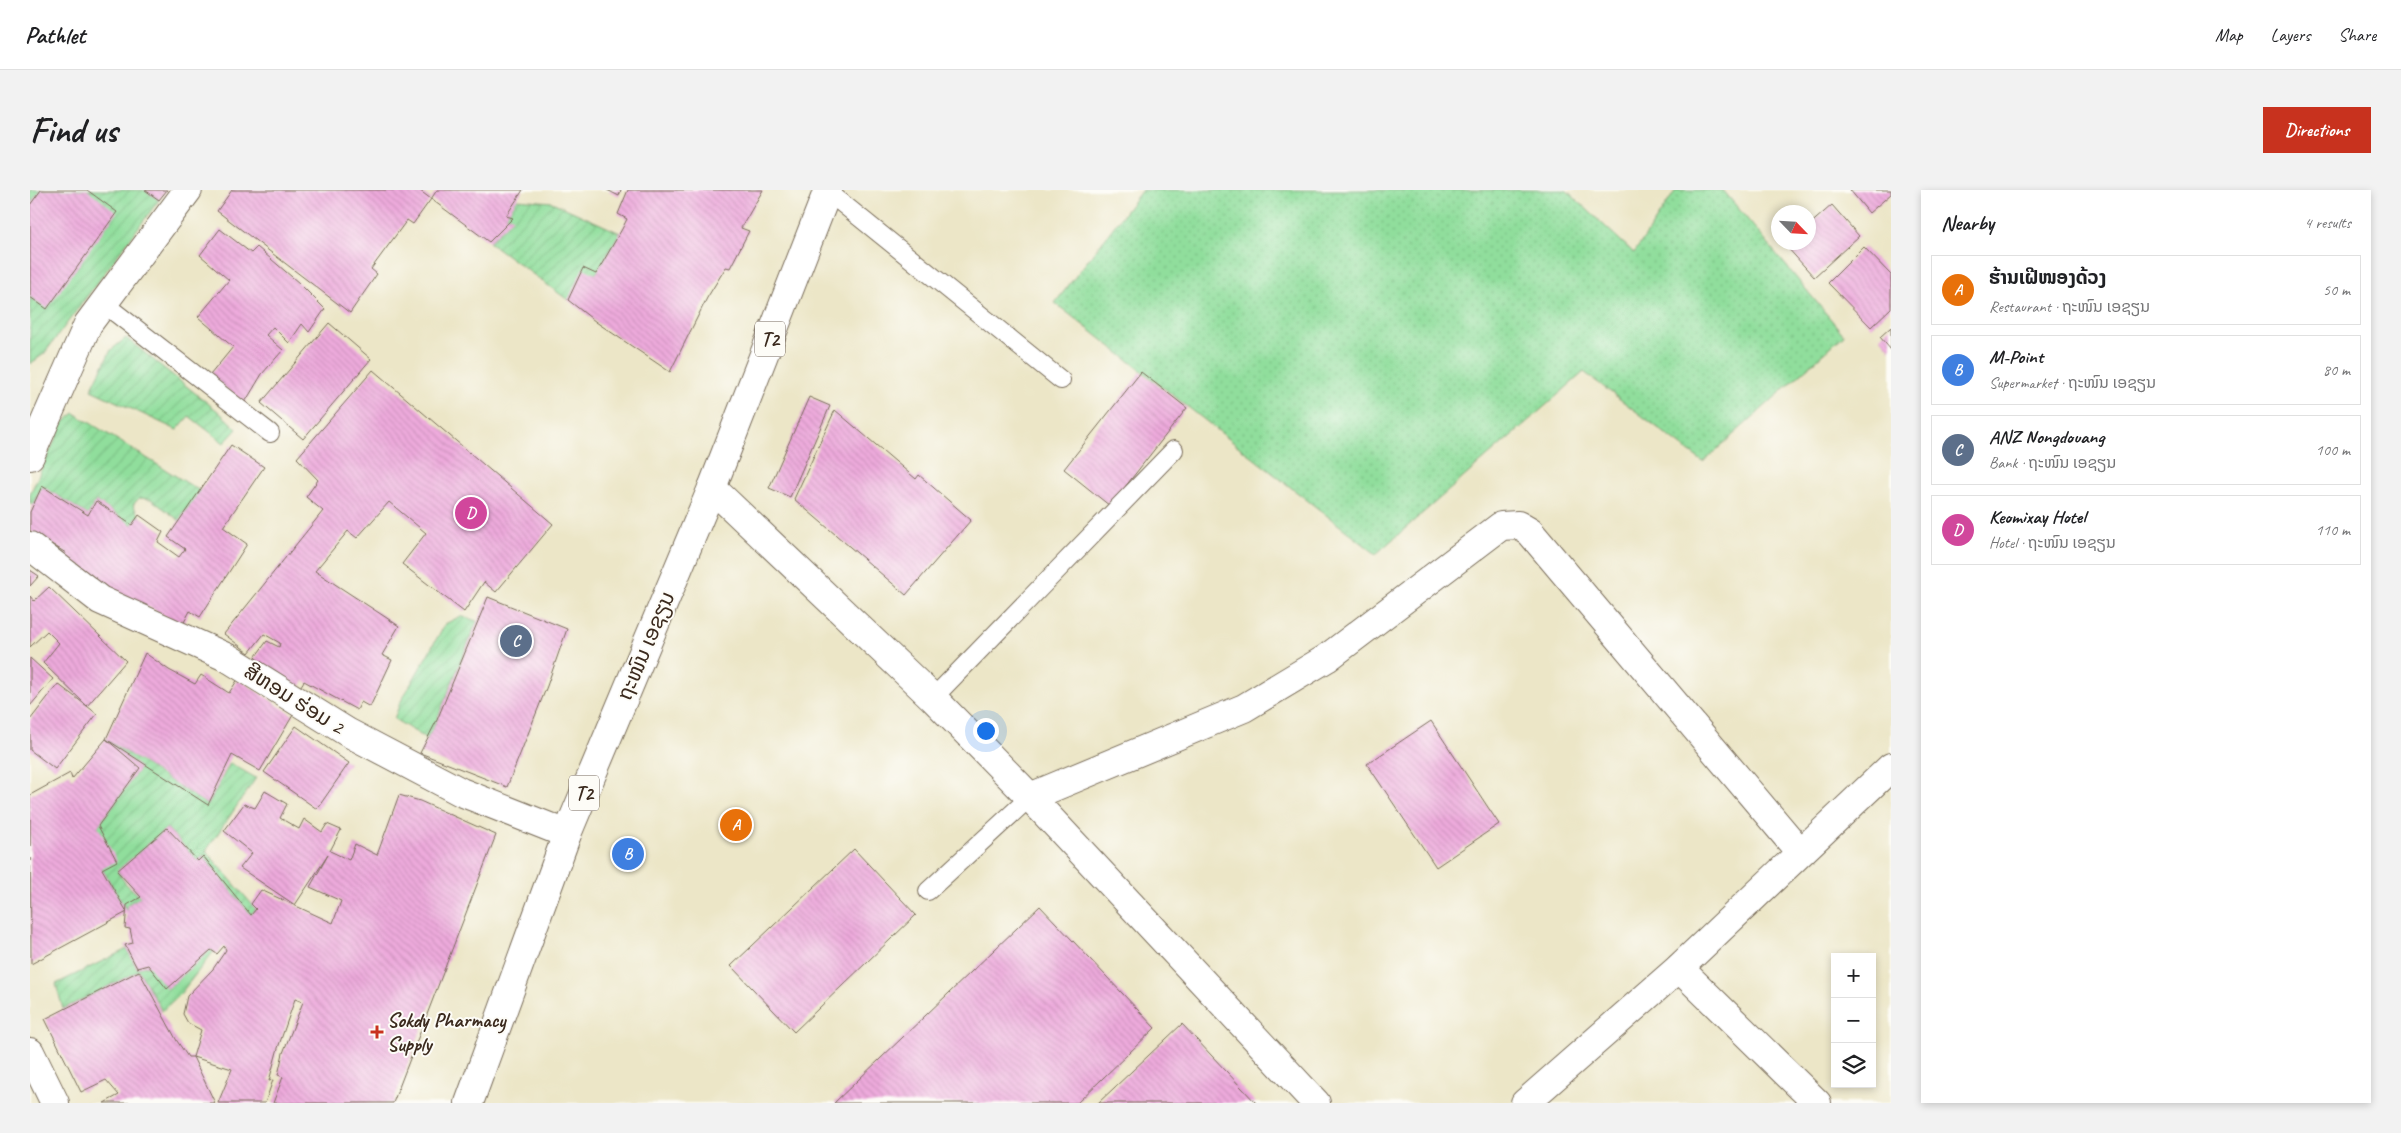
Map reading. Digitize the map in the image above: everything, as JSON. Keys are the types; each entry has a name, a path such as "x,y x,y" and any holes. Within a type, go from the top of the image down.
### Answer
{"street":[{"path":"30,456 88,324 188,190"},
{"name":"ຖະໜົນ ເອຊຽນ","path":"469,1103 568,834 712,488 828,190"},
{"path":"712,488 933,698 1030,797 1316,1103"},
{"path":"1030,797 1244,708 1327,658 1501,526 1518,525 1530,532 1800,852"},
{"name":"ສີຫອມ ຮ່ອມ 2","path":"30,546 100,600 228,658 347,732 461,792 568,834"},
{"path":"1525,1103 1679,968 1891,767"},
{"path":"1679,968 1817,1103"},
{"path":"30,1052 55,1103"}],"lane":[{"path":"828,190 1062,380"},
{"path":"103,303 270,433"},
{"path":"933,698 1174,450"},
{"path":"928,891 1030,797"}],"green space":[{"path":"30,190 145,190 159,200 44,354 30,364"},
{"path":"1142,190 1566,190 1634,253 1676,190 1723,190 1771,248 1771,250 1773,250 1844,335 1703,462 1584,372 1376,554 1055,303"},
{"path":"517,199 552,202 620,233 596,274 568,300 489,242 512,218 506,216"},
{"path":"126,338 219,412 237,429 224,443 189,416 177,430 91,390 111,350"},
{"path":"74,413 200,491 180,521 151,499 139,498 133,505 139,515 132,525 96,501 88,515 42,486 33,505 30,503 30,494 63,423"},
{"path":"461,616 477,621 437,720 427,739 394,719 400,703 445,624"},
{"path":"106,739 208,805 230,763 256,778 206,851 256,909 251,915 203,856 198,861 167,828 117,871 126,884 141,897 127,905 127,912 102,869 98,826 140,768"},
{"path":"127,949 137,968 211,950 214,951 181,993 162,1011 139,971 63,1009 56,984"}],"building":[{"path":"41,190 87,190 117,212 47,309 30,297 30,205"},
{"path":"145,190 167,190 159,200"},
{"path":"232,190 419,190 431,199 413,224 407,220 371,269 377,274 350,313 217,211"},
{"path":"437,190 523,190 506,216 513,218 489,242 431,199"},
{"path":"607,190 621,190 619,196"},
{"path":"628,190 763,190 741,228 749,231 730,268 726,267 707,298 670,372 596,322 568,300 583,268 596,274 622,229 627,219 618,214"},
{"path":"1850,190 1891,190 1891,194 1869,213"},
{"path":"1832,205 1859,236 1814,277 1790,250 1816,250 1816,219"},
{"path":"220,229 251,253 257,247 299,283 325,309 309,332 302,324 289,343 273,327 266,335 283,350 262,374 244,404 210,375 233,347 198,317 229,280 200,255"},
{"path":"1864,247 1891,275 1891,308 1871,327 1828,283"},
{"path":"329,323 371,359 303,439 261,403"},
{"path":"1891,327 1891,350 1880,337"},
{"path":"373,370 553,524 496,592 484,582 464,612 402,564 426,533 389,502 357,538 348,531 315,571 399,626 382,655 392,660 370,707 361,702 357,710 304,681 299,689 250,664 267,641 279,647 280,643 264,634 249,653 224,634 323,511 306,497 318,480 297,458"},
{"path":"1141,372 1187,408 1110,506 1064,469"},
{"path":"809,397 830,406 790,497 769,488"},
{"path":"835,410 916,479 919,475 971,520 906,595 794,499"},
{"path":"231,445 264,467 223,527 247,544 200,617 190,611 182,626 149,607 142,613 59,565 66,553 30,531 30,512 42,486 88,515 96,501 132,525 139,515 163,532 158,542 179,557 185,549 168,537"},
{"path":"30,570 39,576 30,586"},
{"path":"49,587 126,661 87,706 43,663 59,643 47,631 30,647 30,596 34,601"},
{"path":"488,597 567,629 547,686 507,787 420,753 437,720"},
{"path":"145,653 169,670 195,684 201,675 229,693 238,679 293,715 260,771 232,755 208,805 106,739"},
{"path":"30,658 53,679 30,706"},
{"path":"58,684 97,714 55,769 30,750 30,720"},
{"path":"1431,721 1499,824 1436,867 1367,764"},
{"path":"296,726 349,763 317,809 264,772"},
{"path":"106,739 140,768 98,826 117,861 102,869 127,912 31,964 30,795 70,773 72,779"},
{"path":"265,791 287,804 280,818 299,829 304,819 322,832 327,824 341,830 330,851 349,860 355,844 377,855 399,795 420,801 496,835 393,1103 273,1103 283,1077 278,1075 283,1053 303,1002 295,999 278,1048 269,1081 273,1080 265,1103 218,1103 232,1069 193,1057 201,1030 188,1023 183,1014 187,996 213,969 226,950 224,946 217,954 211,950 167,989 148,965 137,968 125,945 133,943 130,929 125,928 127,905 141,897 117,871 167,828 198,861 203,856 251,915 256,909 251,904 261,890 333,923 341,901 310,887 328,855 295,905 240,868 252,853 224,831 244,804 255,808"},
{"path":"854,849 916,915 794,1032 731,966"},
{"path":"1040,906 1155,1028 1077,1103 834,1103"},
{"path":"139,971 177,1041 188,1057 193,1057 215,1103 104,1103 119,1095 106,1080 81,1092 45,1019"},
{"path":"1182,1024 1256,1103 1098,1103"}],"place":[{"name":"Keomixay Hotel","path":"471,513"},
{"name":"ANZ Nongdouang","path":"516,641"},
{"name":"ຮ້ານເຝີໜອງດ້ວງ","path":"736,825"},
{"name":"M-Point","path":"628,854"},
{"name":"Sokdy Pharmacy Supply","path":"377,1032"}]}
